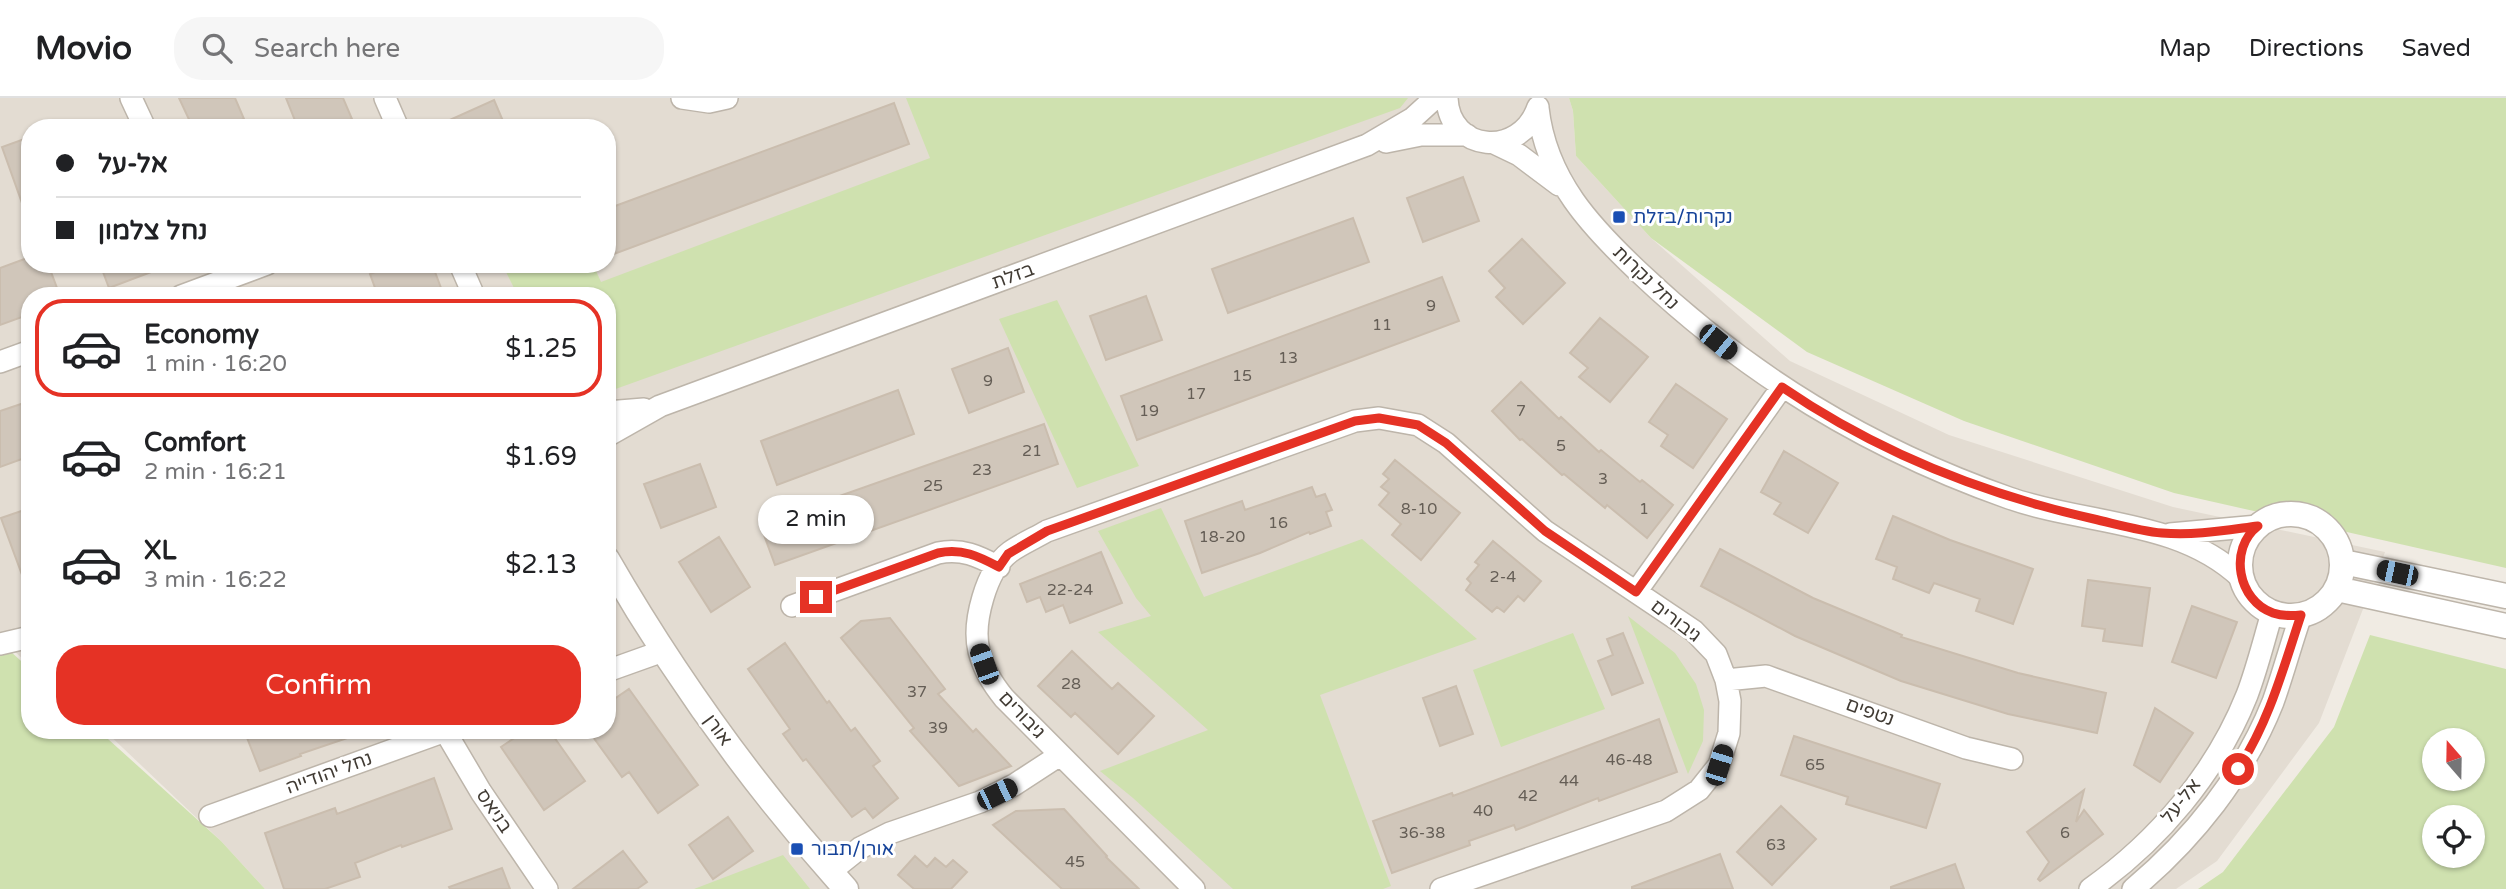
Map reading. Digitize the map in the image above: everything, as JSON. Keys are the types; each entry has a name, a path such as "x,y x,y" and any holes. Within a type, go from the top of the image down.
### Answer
{"street":[{"path":"131,98 141,119"},
{"path":"385,98 394,119"},
{"path":"682,98 709,102 727,98"},
{"name":"בזלת","path":"1367,145 1413,118 1435,98"},
{"path":"1447,98 1451,116 1467,135"},
{"path":"1494,143 1508,141 1521,134 1532,122 1539,103"},
{"name":"נחל נקרות","path":"1539,103 1543,138 1564,188"},
{"name":"בזלת","path":"616,411 660,406 1367,145 1421,135 1467,135 1494,143"},
{"name":"נחל נקרות","path":"1494,143 1519,155 1564,188 1621,255 1681,312 1737,357 1866,437 1939,471 2012,499 2161,533 2205,552 2228,566 2241,578"},
{"path":"194,287 214,273"},
{"path":"0,362 21,354"},
{"path":"1636,592 1782,387"},
{"name":"בזלת","path":"616,431 660,406"},
{"name":"גיבורים","path":"1194,889 989,680 978,649 978,618 987,583 1008,554 1047,531 1355,421 1379,418 1418,425 1446,443 1545,531 1694,631 1716,654 1727,680 1730,701 1729,733 1719,765 1699,790 1666,811 1441,889"},
{"path":"2283,514 2300,514 2316,520 2330,530 2339,545 2343,562 2337,589 2321,606 2301,615 2286,616 2272,613 2252,599 2241,578 2239,561 2244,544 2258,526 2283,514"},
{"name":"נחל נקרות","path":"2161,533 2193,533 2258,526"},
{"path":"792,606 952,550 978,556 999,567"},
{"path":"2343,562 2506,596"},
{"name":"אורן","path":"616,574 663,651 745,766 838,880"},
{"path":"2337,589 2506,626"},
{"name":"אל-על","path":"2090,889 2144,846 2183,804 2226,739 2247,694 2272,613"},
{"name":"אל-על","path":"2133,889 2161,865 2204,820 2253,747 2273,702 2301,615"},
{"path":"0,644 21,639"},
{"path":"616,668 663,651"},
{"name":"נטפים","path":"1727,680 1766,676 1966,748 2012,759"},
{"name":"נחל יהודייה","path":"209,816 422,739"},
{"name":"בניאס","path":"452,739 481,792 547,889"},
{"path":"838,880 860,848 890,833 980,802 1014,785 1060,755"}],"shaded area":[{"path":"0,98 1569,98 1573,111 1576,156 1651,238 1790,361 1949,435 2173,507 2385,552 2319,723 2217,861 2176,889 265,889 221,841 113,739 616,739 616,287 21,287 21,657 0,639"}],"green space":[{"path":"906,98 1408,98 1400,108 616,389 616,287 514,287 506,273 597,273 601,282 930,158"},
{"path":"1569,98 2506,98 2506,568 2174,493 1964,421 1807,352 1651,238 1576,156 1573,111"},
{"path":"1057,300 1139,466 1077,488 999,319"},
{"path":"1161,508 1204,597 1362,539 1477,639 1320,695 1391,886 1383,889 1233,889 1100,771 1208,730 1098,632 1151,616 1136,598 1098,531"},
{"path":"1628,616 1675,653 1696,684 1704,710 1703,741 1688,774"},
{"path":"1573,633 1605,709 1501,747 1473,670"},
{"path":"2370,635 2506,669 2506,889 2198,889 2223,872 2334,727"},
{"path":"0,642 21,661 21,739 108,739 221,841 265,889 0,889"},
{"path":"783,855 810,889 694,889"}],"building":[{"path":"179,98 235,98 244,119 189,119"},
{"path":"286,98 343,98 352,119 294,119"},
{"path":"494,100 502,119 452,119"},
{"path":"894,103 909,144 616,253 616,206"},
{"path":"21,140 21,200 2,147"},
{"path":"1463,177 1479,221 1423,242 1407,198"},
{"path":"1353,218 1369,262 1228,313 1212,269"},
{"path":"1522,239 1565,283 1523,324 1496,297 1505,288 1489,271"},
{"path":"21,260 21,273 51,273 57,287 21,287 21,317 0,325 0,268"},
{"path":"103,273 149,273 112,287 109,287"},
{"path":"435,273 441,287 375,287 370,274"},
{"path":"1442,277 1459,321 1137,440 1121,396"},
{"path":"1146,296 1162,340 1106,360 1090,316"},
{"path":"1600,318 1648,357 1610,402 1579,377 1588,368 1570,353"},
{"path":"1008,348 1024,392 969,413 952,369"},
{"path":"1521,382 1559,419 1561,417 1599,452 1601,450 1673,505 1647,538 1607,505 1605,508 1562,475 1520,440 1492,411"},
{"path":"1676,384 1727,419 1693,468 1661,446 1668,435 1649,422"},
{"path":"898,390 914,434 777,485 761,441"},
{"path":"21,404 21,459 0,467 0,411"},
{"path":"1044,424 1058,464 775,565 760,524"},
{"path":"1784,451 1838,483 1808,533 1774,514 1781,503 1761,492"},
{"path":"1395,460 1460,513 1421,560 1392,535 1401,524 1379,505 1389,493 1381,487 1389,479 1383,474"},
{"path":"700,464 716,507 661,528 644,484"},
{"path":"1312,487 1316,497 1325,494 1332,510 1326,512 1331,526 1202,573 1185,521 1242,501 1245,510"},
{"path":"21,511 21,572 1,518"},
{"path":"1893,516 1950,540 2033,569 2013,624 1976,611 1980,599 1934,583 1929,593 1893,579 1897,567 1876,559"},
{"path":"719,537 750,587 711,612 679,562"},
{"path":"1493,541 1541,581 1524,601 1518,596 1504,612 1497,607 1492,612 1466,590 1471,583 1467,579 1479,565 1475,562"},
{"path":"1720,549 1813,598 1902,635 1901,637 2018,673 2106,693 2097,733 2008,714 1901,681 1795,636 1701,586"},
{"path":"1101,552 1122,603 1070,623 1063,605 1046,612 1040,597 1027,602 1020,584"},
{"path":"2088,580 2150,588 2142,646 2103,641 2105,629 2082,626"},
{"path":"2192,606 2237,622 2216,678 2172,662"},
{"path":"890,618 945,689 938,694 973,732 976,729 1011,766 959,786 910,731 914,728 841,638 861,621"},
{"path":"1623,633 1643,683 1612,695 1598,661 1613,655 1607,639"},
{"path":"785,643 827,703 829,701 851,731 855,728 880,761 873,766 898,798 873,818 865,808 852,817 806,759 803,761 783,734 790,729 748,669"},
{"path":"1072,651 1112,689 1118,683 1154,716 1118,754 1075,713 1071,717 1038,686"},
{"path":"1456,686 1473,734 1440,746 1423,698"},
{"path":"629,689 698,785 658,813 629,772 622,777 595,739 616,739 616,698"},
{"path":"2155,708 2193,733 2160,782 2134,765"},
{"path":"1659,719 1677,772 1599,801 1598,798 1516,830 1514,825 1469,841 1470,845 1392,873 1373,821 1452,793 1453,796"},
{"path":"1794,736 1940,784 1926,828 1846,804 1848,797 1781,775"},
{"path":"248,739 344,739 300,754 301,756 260,771"},
{"path":"513,739 555,739 585,781 544,810 501,747"},
{"path":"434,778 452,829 355,863 360,877 325,889 284,889 265,833 335,808 337,814"},
{"path":"2084,790 2076,822 2084,810 2103,834 2040,881 2038,879 2049,862 2027,832"},
{"path":"1781,806 1816,839 1772,885 1737,852"},
{"path":"1064,809 1106,857 1139,889 1062,889 993,825 1016,811"},
{"path":"728,817 753,851 713,879 689,845"},
{"path":"623,851 647,882 637,889 573,889"},
{"path":"1720,854 1733,889 1632,889 1632,887"},
{"path":"915,856 927,867 935,858 946,867 953,860 967,872 951,889 914,889 898,875"},
{"path":"1955,864 1964,889 1891,889 1891,887"},
{"path":"502,868 510,889 449,887"}],"place":[{"name":"נקרות/בזלת","path":"1619,217"},
{"name":"אורן/תבור","path":"797,849"}],"route":[{"path":"816,597 952,550 978,556 999,567 1008,554 1047,531 1355,421 1379,418 1418,425 1446,443 1545,531 1636,592 1782,387 1866,437 1939,471 2012,499 2161,533 2181,534 2258,526 2244,544 2239,561 2245,589 2261,607 2272,613 2301,615 2273,702 2253,747 2238,769"}]}
